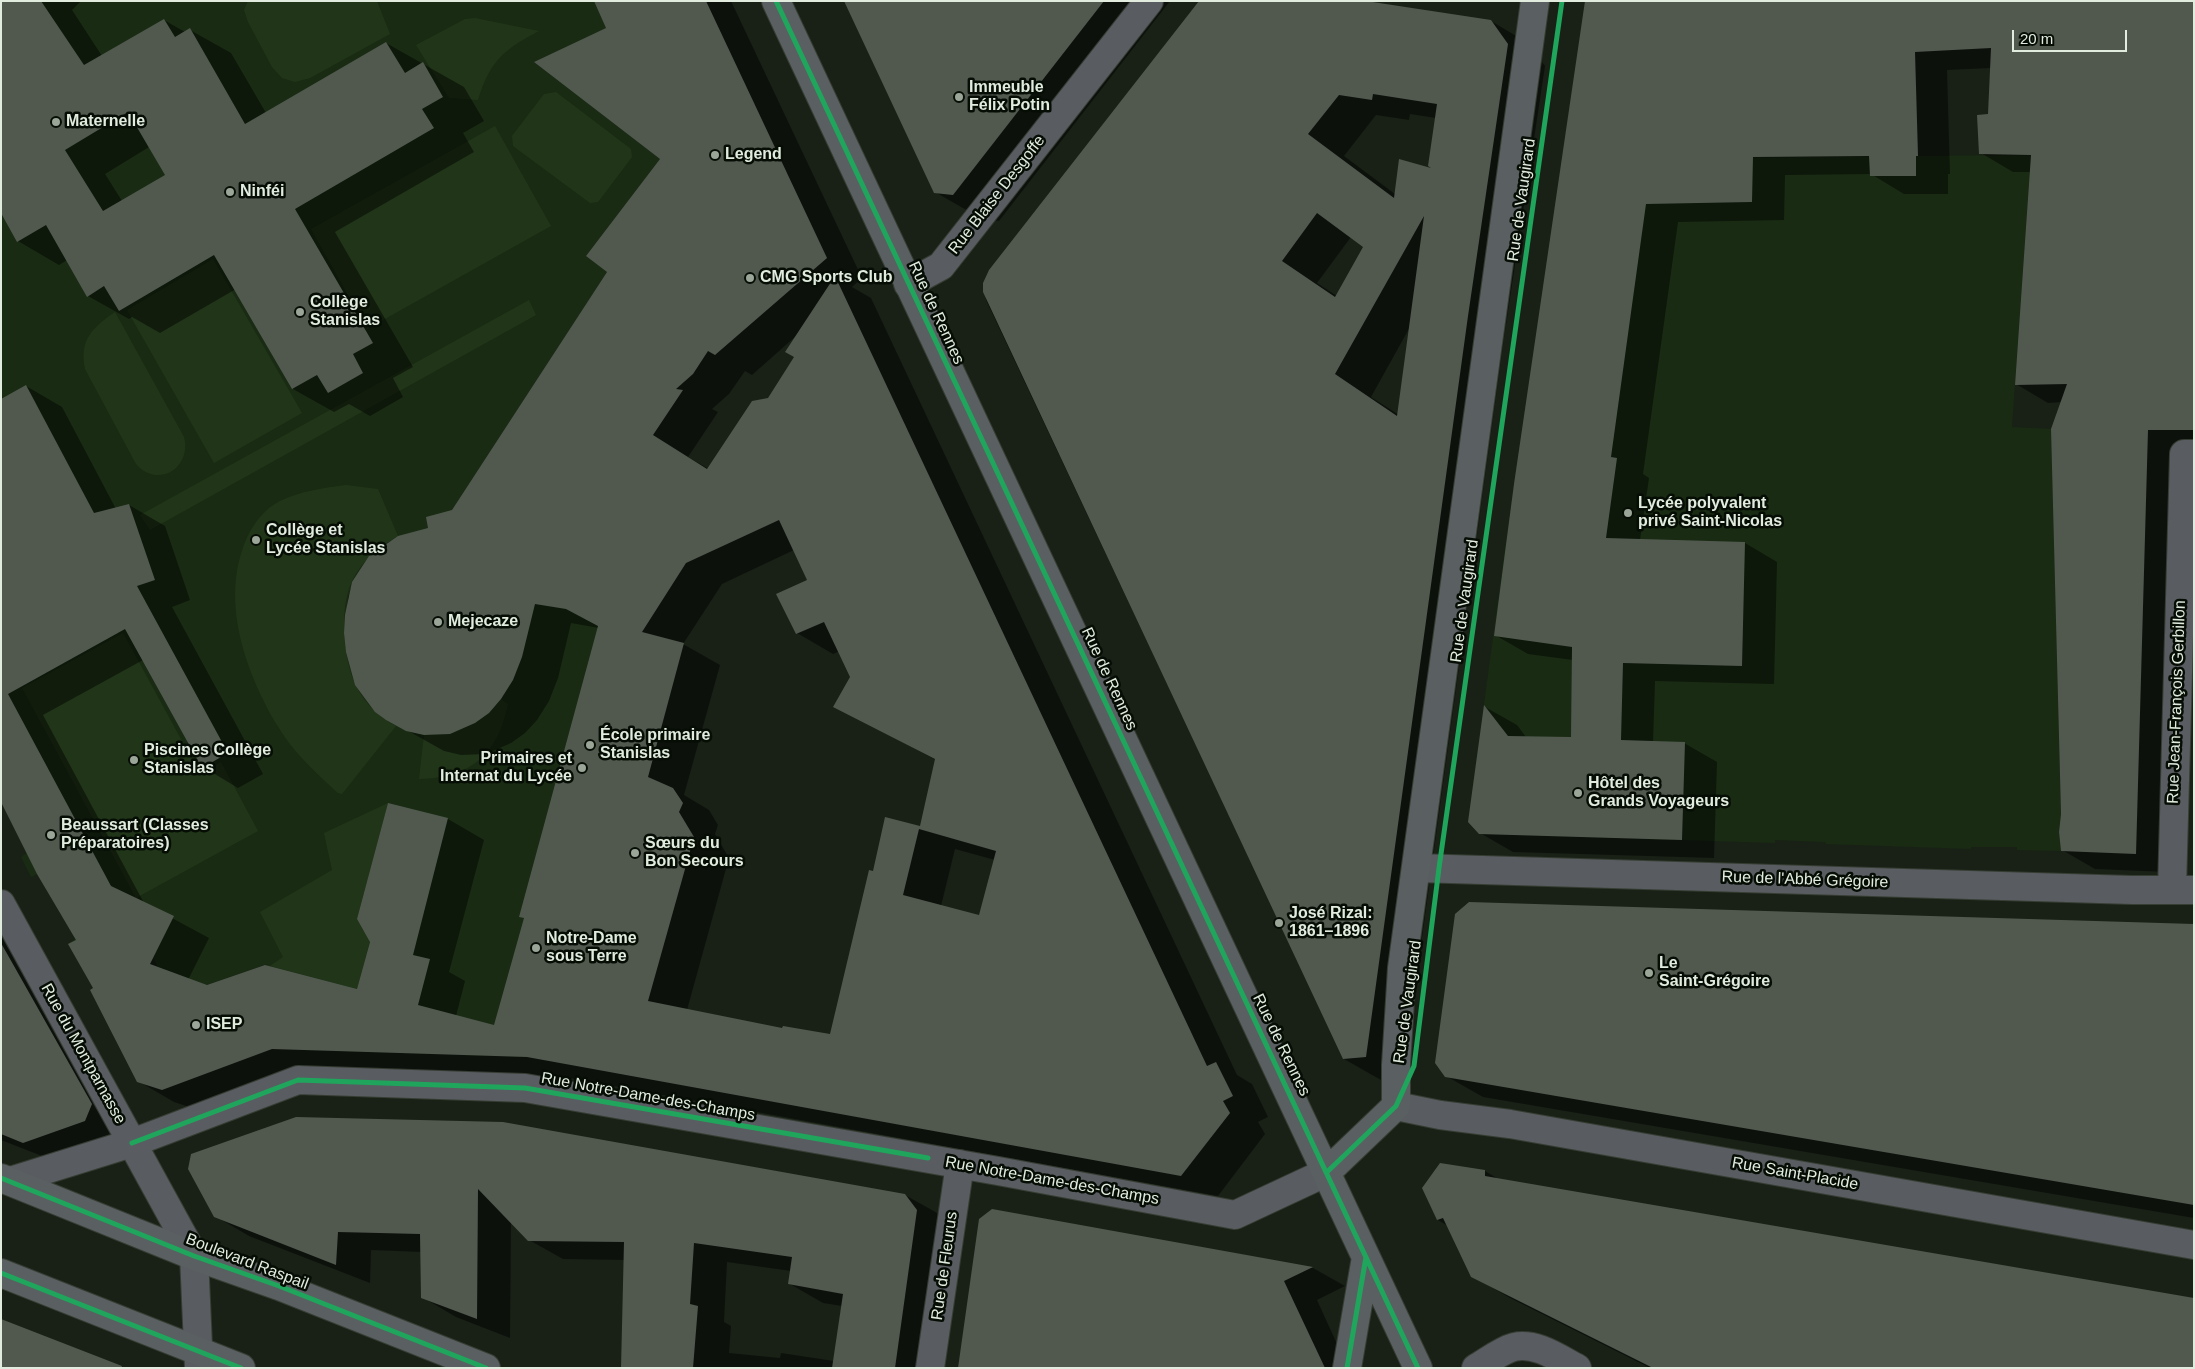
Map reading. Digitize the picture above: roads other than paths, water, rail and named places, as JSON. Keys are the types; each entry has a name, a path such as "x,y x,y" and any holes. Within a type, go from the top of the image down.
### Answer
{"main road":[{"name":"Rue de Rennes","path":"776,1 1418,1368"},
{"name":"Rue de Vaugirard","path":"1396,1106 1396,1065 1402,968 1535,1"},
{"path":"1327,1172 1396,1106"},
{"name":"Boulevard Raspail","path":"5,1179 194,1256 279,1286 486,1368"},
{"path":"1347,1368 1366,1257"},
{"path":"1,1273 199,1359 241,1368"}],"street":[{"name":"Rue Blaise Desgoffe","path":"908,284 941,266 1150,1"},
{"name":"Rue Jean-François Gerbillon","path":"2183,889 2189,454"},
{"name":"Rue de l'Abbé Grégoire","path":"1417,868 2132,890 2183,889"},
{"name":"Rue du Montparnasse","path":"1,904 194,1256"},
{"name":"Rue Notre-Dame-des-Champs","path":"5,1179 132,1143 298,1080 525,1088 960,1164 1235,1215 1327,1172"},
{"name":"Rue Saint-Placide","path":"1396,1106 2194,1245"},
{"name":"Rue de Fleurus","path":"930,1368 960,1164"},
{"path":"194,1256 199,1359"},
{"path":"1476,1368 1513,1347 1527,1346 1540,1349 1577,1368"}],"place":[{"name":"Immeuble Félix Potin","path":"959,97"},
{"name":"Maternelle","path":"56,122"},
{"name":"Legend","path":"715,155"},
{"name":"Ninféi","path":"230,192"},
{"name":"CMG Sports Club","path":"750,278"},
{"name":"Collège Stanislas","path":"300,312"},
{"name":"Lycée polyvalent privé Saint-Nicolas","path":"1628,513"},
{"name":"Collège et Lycée Stanislas","path":"256,540"},
{"name":"Mejecaze","path":"438,622"},
{"name":"École primaire Stanislas","path":"590,745"},
{"name":"Piscines Collège Stanislas","path":"134,760"},
{"name":"Primaires et Internat du Lycée","path":"582,768"},
{"name":"Hôtel des Grands Voyageurs","path":"1578,793"},
{"name":"Beaussart (Classes Préparatoires)","path":"51,835"},
{"name":"Sœurs du Bon Secours","path":"635,853"},
{"name":"José Rizal: 1861–1896","path":"1279,923"},
{"name":"Notre-Dame sous Terre","path":"536,948"},
{"name":"Le Saint-Grégoire","path":"1649,973"},
{"name":"ISEP","path":"196,1025"}]}
